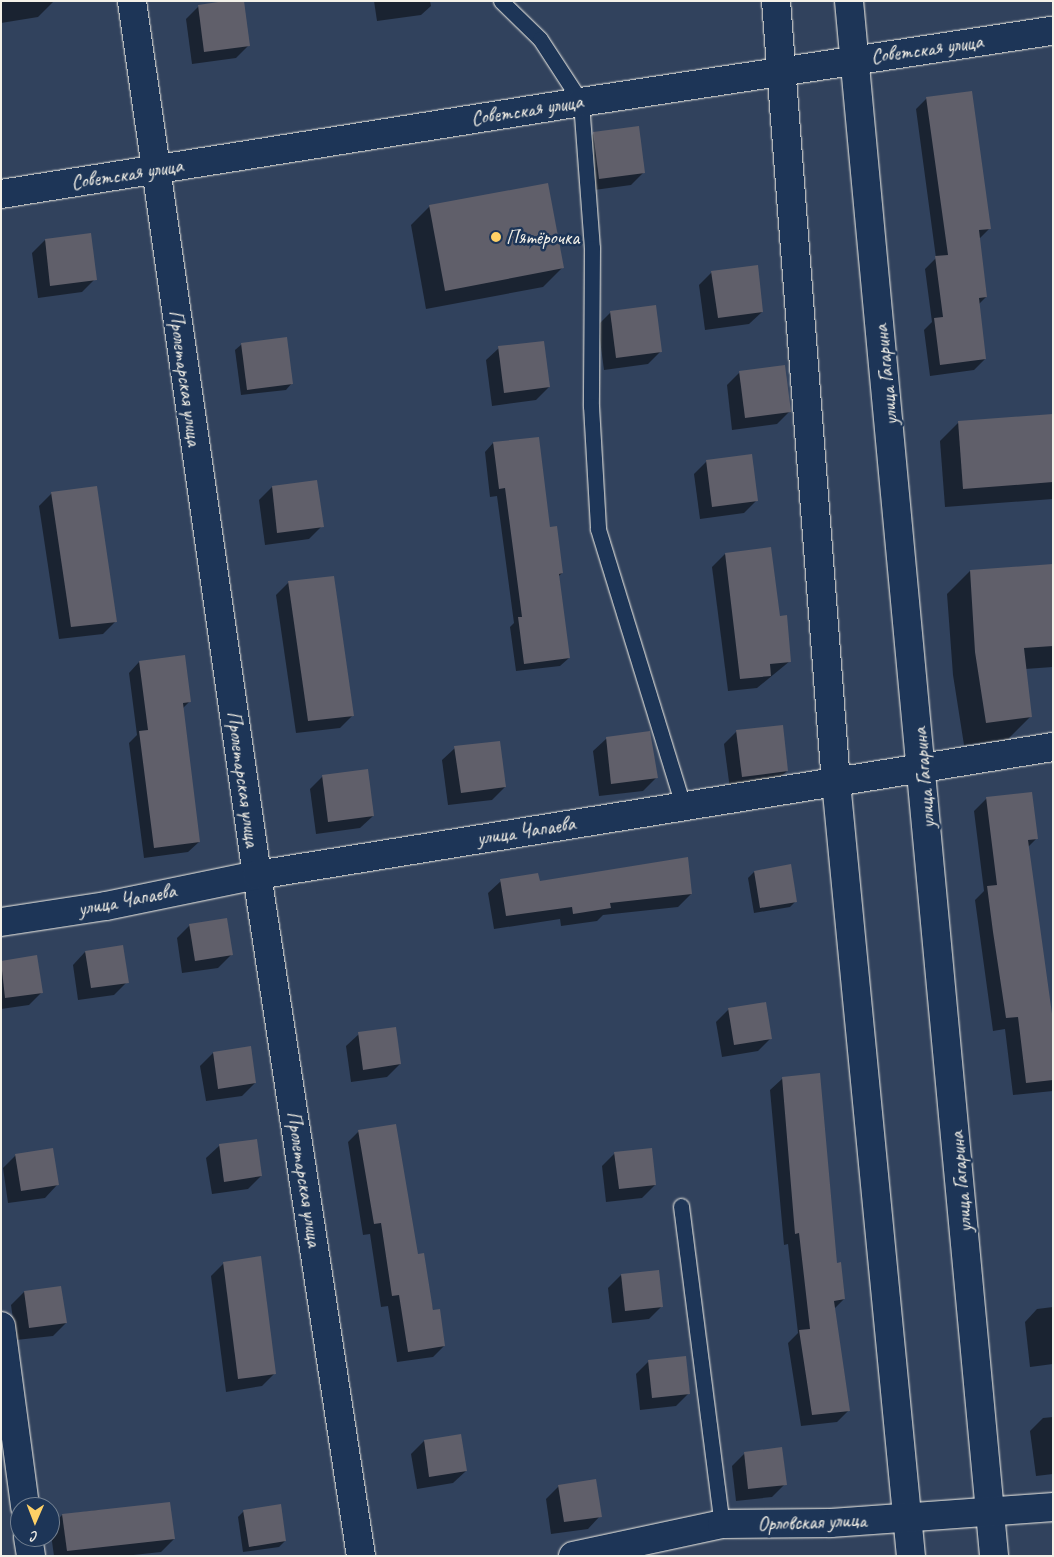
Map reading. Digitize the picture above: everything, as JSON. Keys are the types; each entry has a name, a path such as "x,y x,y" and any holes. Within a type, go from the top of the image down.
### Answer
{"street":[{"name":"Пролетарская улица","path":"132,1 257,875 361,1556"},
{"path":"776,1 836,782 911,1556"},
{"name":"улица Гагарина","path":"849,1 923,768 994,1556"},
{"name":"Советская улица","path":"1,194 581,102 1053,31"},
{"name":"улица Чапаева","path":"1,922 106,906 257,875 1053,747"},
{"path":"1,1326 24,1497"},
{"name":"Орловская улица","path":"573,1556 722,1524 831,1523 1053,1507"}],"lane":[{"path":"500,1 540,39 581,102 592,248 591,406 598,530 683,806"},
{"path":"681,1206 722,1524"}],"building":[{"path":"225,1 244,1 250,46 204,52 198,5"},
{"path":"972,91 991,229 979,230 987,297 979,298 986,359 940,365 934,318 943,317 935,256 948,255 926,97"},
{"path":"639,126 645,173 599,179 593,132"},
{"name":"Пятёрочка","path":"548,183 564,268 445,291 429,205"},
{"path":"91,233 97,280 50,286 45,239"},
{"path":"758,265 763,312 718,318 711,271"},
{"path":"656,305 662,352 616,358 610,311"},
{"path":"287,337 293,384 247,390 241,343"},
{"path":"544,341 550,387 504,393 498,346"},
{"path":"785,365 791,412 745,418 739,371"},
{"path":"1053,414 1053,482 963,489 958,421"},
{"path":"539,437 550,527 557,526 563,573 559,574 570,658 524,664 518,617 522,617 505,488 499,489 493,442"},
{"path":"752,454 758,501 712,507 706,460"},
{"path":"317,480 324,527 277,533 272,486"},
{"path":"97,486 117,622 71,627 51,492"},
{"path":"771,547 780,616 787,615 791,662 770,664 771,676 740,679 725,553"},
{"path":"1053,564 1053,646 1024,648 1032,717 986,723 975,652 970,570"},
{"path":"334,576 354,716 308,721 288,581"},
{"path":"185,655 191,702 183,703 200,842 154,848 139,731 148,730 139,661"},
{"path":"783,725 788,771 742,777 736,730"},
{"path":"650,731 658,778 611,784 606,737"},
{"path":"500,741 506,787 461,793 454,746"},
{"path":"368,769 374,816 328,822 322,775"},
{"path":"1032,792 1038,839 1028,840 1053,1021 1053,1080 1026,1083 1018,1017 1006,1018 993,932 987,886 997,885 986,797"},
{"path":"688,857 692,894 610,903 611,908 573,914 572,907 506,916 500,879 538,873 540,881"},
{"path":"791,864 797,902 760,908 754,871"},
{"path":"227,918 233,955 195,961 189,924"},
{"path":"123,945 129,983 91,988 85,951"},
{"path":"37,955 43,993 5,998 1,961"},
{"path":"766,1002 772,1039 734,1045 728,1008"},
{"path":"396,1027 401,1064 363,1070 358,1032"},
{"path":"251,1046 256,1083 218,1089 213,1052"},
{"path":"820,1073 837,1263 841,1262 845,1299 834,1301 850,1411 812,1415 799,1330 810,1329 799,1233 795,1234 782,1077"},
{"path":"396,1124 418,1254 424,1253 433,1310 440,1309 445,1346 408,1352 399,1295 392,1296 381,1223 374,1224 358,1130"},
{"path":"257,1139 262,1176 224,1182 219,1144"},
{"path":"53,1148 59,1185 21,1191 15,1154"},
{"path":"652,1148 656,1185 619,1189 614,1152"},
{"path":"261,1256 276,1374 238,1379 223,1262"},
{"path":"659,1270 663,1307 625,1311 621,1274"},
{"path":"61,1286 67,1323 29,1328 24,1291"},
{"path":"686,1356 690,1394 652,1398 648,1360"},
{"path":"461,1434 467,1471 429,1477 424,1440"},
{"path":"782,1447 787,1485 748,1489 744,1452"},
{"path":"596,1479 602,1517 564,1522 558,1485"},
{"path":"170,1502 175,1539 67,1551 62,1514"},
{"path":"281,1504 286,1541 249,1547 243,1510"}],"place":[{"name":"Пятёрочка","path":"496,237"}]}
